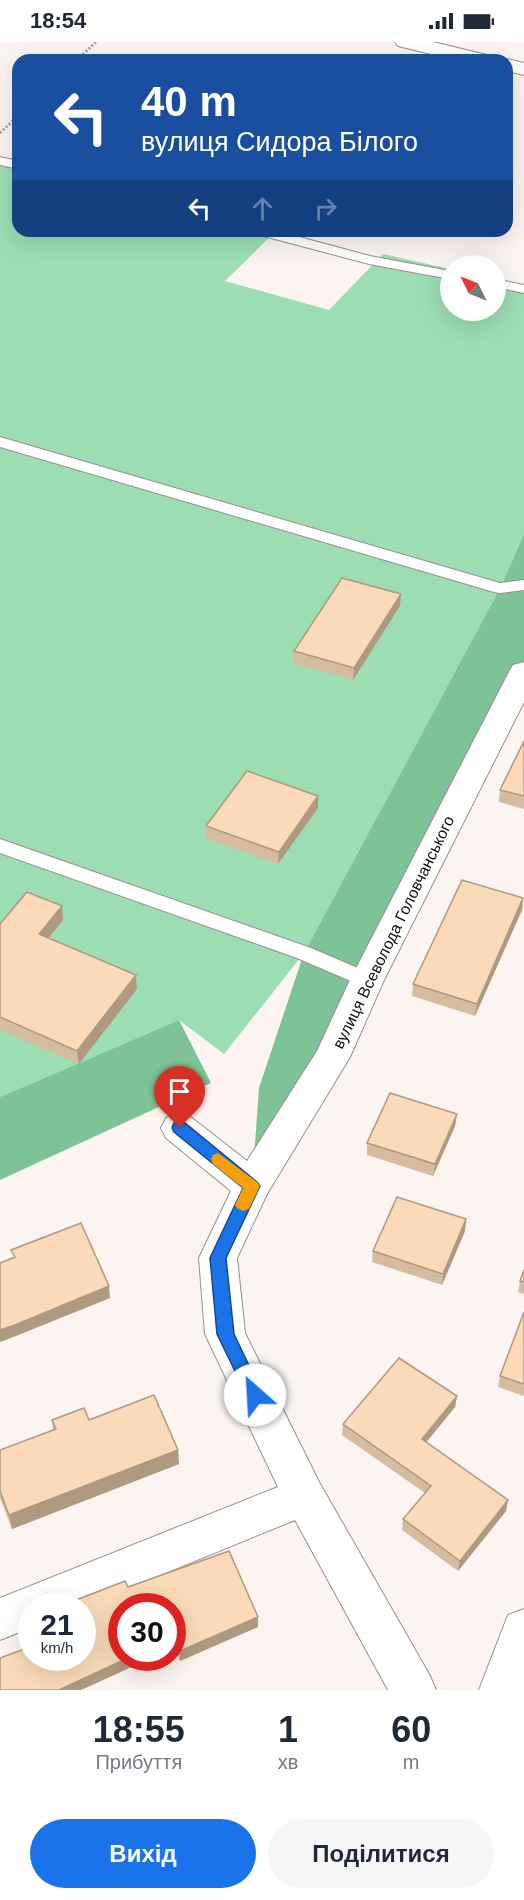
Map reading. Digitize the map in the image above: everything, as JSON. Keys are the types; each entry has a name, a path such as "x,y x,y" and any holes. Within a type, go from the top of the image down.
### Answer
{"street":[{"path":"405,42 458,54"},
{"name":"вулиця Всеволода Головчанського","path":"413,1690 304,1496 225,1334 218,1258 252,1186 332,1057 367,980 524,672"},
{"path":"180,1128 252,1186"},
{"path":"0,1619 304,1496"},
{"path":"502,1690 524,1629"}],"lane":[{"path":"283,237 369,260 440,273"},
{"path":"506,285 524,288"},
{"path":"0,442 501,588 524,585"},
{"path":"0,846 304,953 367,980"}],"path":[{"path":"83,54 96,42"},
{"path":"0,133 12,122"}],"green space":[{"path":"0,160 12,163 12,237 270,237 225,281 329,310 383,254 440,267 440,321 506,321 506,281 524,285 524,534 500,588 304,953 224,1054 179,1020 0,1097"},
{"path":"524,534 524,672 252,1186 259,1088 304,953 500,588"},
{"path":"179,1020 211,1083 0,1180 0,1097"}],"building":[{"path":"342,578 401,594 354,668 294,651"},
{"path":"524,741 524,796 500,790"},
{"path":"247,771 318,796 279,852 206,826"},
{"path":"462,880 523,898 477,1004 413,984"},
{"path":"27,892 62,906 39,934 136,975 77,1051 0,1017 0,924"},
{"path":"390,1093 457,1114 435,1164 367,1143"},
{"path":"397,1197 466,1219 443,1274 373,1251"},
{"path":"81,1223 109,1286 0,1330 0,1263 15,1257 11,1250"},
{"path":"524,1270 524,1282 520,1281"},
{"path":"524,1312 524,1384 500,1376"},
{"path":"399,1358 457,1396 422,1439 508,1500 460,1561 403,1519 431,1486 343,1424"},
{"path":"154,1395 178,1450 9,1515 0,1491 0,1450 56,1429 52,1420 84,1408 89,1420"},
{"path":"229,1551 258,1617 186,1648 186,1593 108,1593 108,1667 61,1690 0,1690 0,1658 18,1651 18,1671 96,1671 96,1593 94,1593 125,1581 128,1587"}],"slow traffic":[{"path":"218,1159 252,1186 243,1205"}],"route":[{"path":"180,1128 252,1186 218,1258 225,1334 255,1395"}]}
